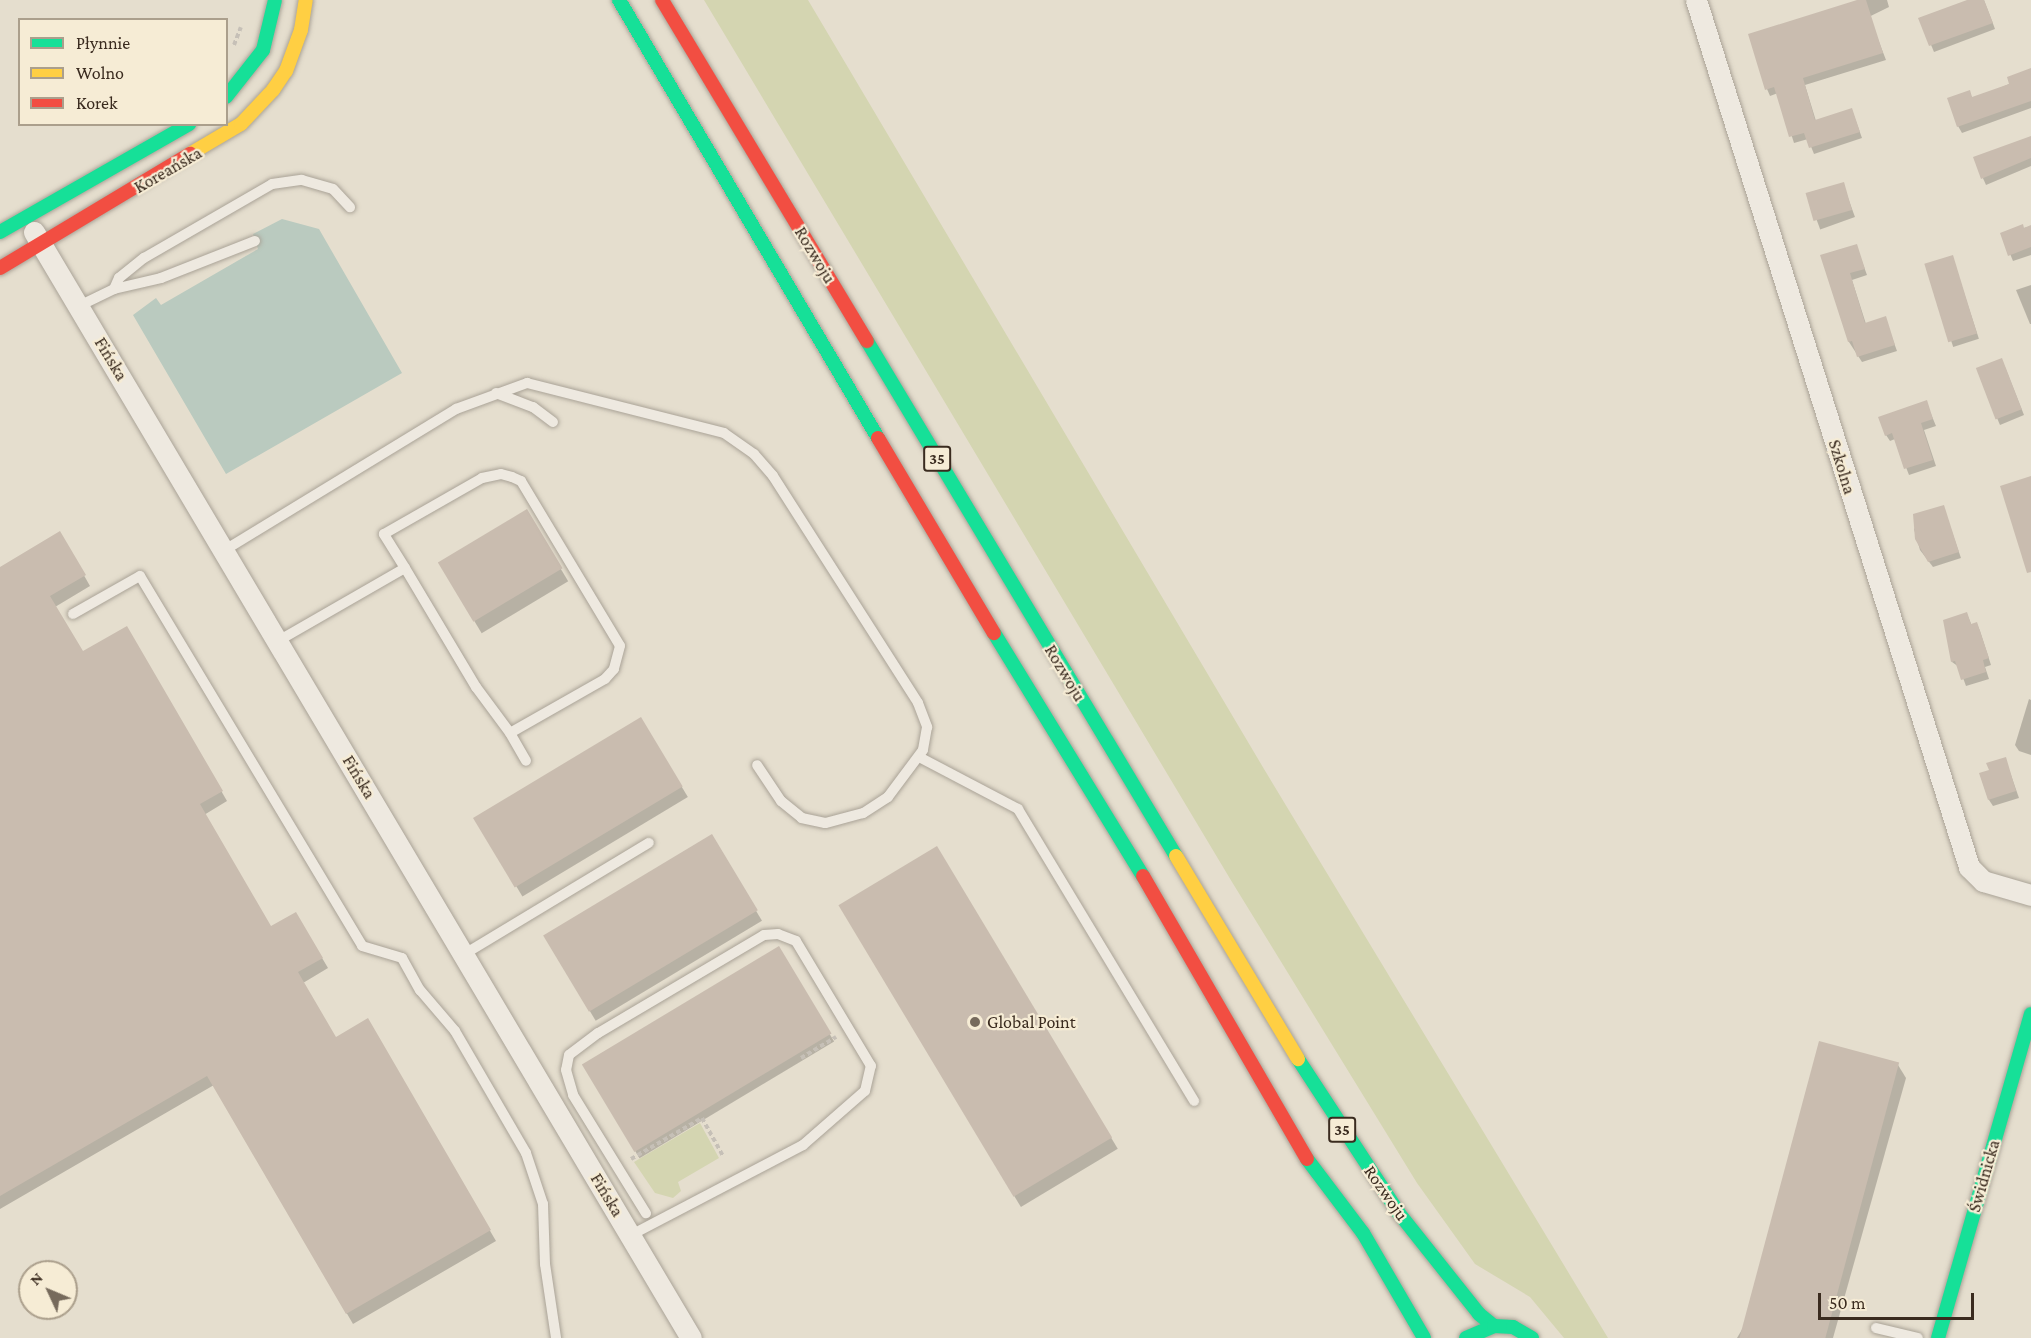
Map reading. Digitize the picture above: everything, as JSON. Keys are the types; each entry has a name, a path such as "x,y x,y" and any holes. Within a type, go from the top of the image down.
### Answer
{"main road":[{"path":"228,94 263,50 275,0"},
{"name":"Koreańska","path":"0,268 210,146 259,108 286,71 301,30 306,0"},
{"name":"35","path":"619,0 1044,717 1171,920 1295,1142 1363,1233 1424,1338"},
{"name":"Rozwoju","path":"662,0 1316,1089 1398,1212 1479,1314 1494,1326"},
{"name":"Koreańska","path":"0,232 185,126"},
{"name":"Świdnicka","path":"1938,1338 2031,1014"},
{"path":"1466,1338 1494,1326"},
{"name":"35","path":"1494,1326 1513,1328 1532,1338"}],"street":[{"name":"Szkolna","path":"1696,0 1969,867 1983,880 2031,895"},
{"name":"Fińska","path":"25,217 225,550 691,1338"}],"lane":[{"path":"114,289 118,278 144,258 272,184 302,180 333,189 350,207"},
{"path":"78,306 114,289 161,278 255,241"},
{"path":"225,550 456,409 527,383 724,433 754,454 773,476 918,703 927,727 919,757 888,797 863,813 825,823 802,818 781,801 757,765"},
{"path":"496,393 533,407 553,422"},
{"path":"510,733 605,679 614,669 620,646 521,481 501,474 482,478 384,534 476,687 510,733 526,761"},
{"path":"278,641 405,568"},
{"path":"72,614 140,576 362,946 402,958 420,990 455,1031 526,1153 543,1204 545,1264 556,1338"},
{"path":"919,757 1018,809 1194,1101"},
{"path":"463,955 650,843"},
{"path":"631,1235 803,1145 865,1091 871,1066 796,941 778,934 764,935 579,1045 569,1055 566,1070 573,1095 646,1213"},
{"path":"1876,1328 1918,1338"}],"path":[{"path":"229,54 243,22"},
{"path":"801,1058 850,1028"},
{"path":"628,1161 702,1118 723,1156"}],"green space":[{"path":"704,0 808,0 1264,769 1608,1338 1564,1338 1530,1297 1475,1264 1417,1183 1232,882"},
{"path":"700,1123 719,1158 678,1182 681,1191 673,1198 655,1193 634,1162"}],"shaded area":[{"path":"282,219 319,229 402,373 226,474 133,315 156,298 161,305 258,249 253,234"}],"building":[{"path":"1857,0 1866,0 1883,53 1803,78 1815,120 1852,108 1860,132 1809,148 1804,133 1789,137 1774,87 1765,90 1748,34"},
{"path":"1967,0 1984,0 1993,23 1929,46 1918,18"},
{"path":"2031,68 2031,101 1957,127 1947,98 1970,90 1972,97 2009,84 2007,77"},
{"path":"2031,136 2031,158 1981,179 1973,157"},
{"path":"1844,182 1852,210 1814,221 1806,193"},
{"path":"2023,224 2024,228 2031,225 2031,247 2008,256 2000,233"},
{"path":"1857,244 1865,269 1850,273 1865,323 1886,316 1895,345 1857,357 1852,341 1848,342 1820,255"},
{"path":"1953,255 1977,333 1948,342 1924,264"},
{"path":"2002,358 2022,409 1996,419 1976,368"},
{"path":"1927,400 1933,419 1921,423 1933,460 1904,469 1892,433 1885,436 1878,417"},
{"path":"2031,476 2031,572 2027,573 2000,486"},
{"path":"1944,505 1959,552 1928,562 1915,539 1913,514"},
{"path":"527,509 563,568 473,622 438,563"},
{"path":"60,531 86,575 50,596 83,651 127,626 223,791 200,804 271,926 296,912 323,958 298,972 336,1037 368,1018 491,1230 346,1314 207,1076 0,1196 0,567"},
{"path":"1967,612 1971,624 1977,622 1989,658 1983,660 1986,672 1961,680 1955,661 1951,662 1943,620"},
{"path":"641,717 683,786 515,887 473,818"},
{"path":"2006,757 2016,791 1988,800 1979,773 1989,770 1986,763"},
{"path":"712,834 758,910 589,1012 543,935"},
{"name":"Global Point","path":"937,846 1112,1137 1014,1197 838,905"},
{"path":"779,946 832,1033 634,1152 582,1064"},
{"path":"1819,1041 1899,1062 1825,1338 1739,1338"}],"traffic: fast":[{"path":"228,94 263,50 275,0"},
{"path":"619,0 878,438"},
{"path":"0,232 186,126"},
{"path":"867,341 1176,856"},
{"path":"994,633 1143,876"},
{"path":"1938,1338 2031,1014"},
{"path":"1298,1059 1398,1212 1479,1314 1494,1326"},
{"path":"1307,1159 1363,1233 1424,1338"},
{"path":"1466,1338 1494,1326 1513,1327 1532,1338"}],"traffic: slow":[{"path":"190,154 241,124 273,90 286,71 301,30 306,0"},
{"path":"1176,856 1298,1059"}],"traffic: jam":[{"path":"662,0 867,341"},
{"path":"0,268 190,154"},
{"path":"878,438 994,633"},
{"path":"1143,876 1307,1159"}],"place":[{"name":"Global Point","path":"975,1022"}]}
